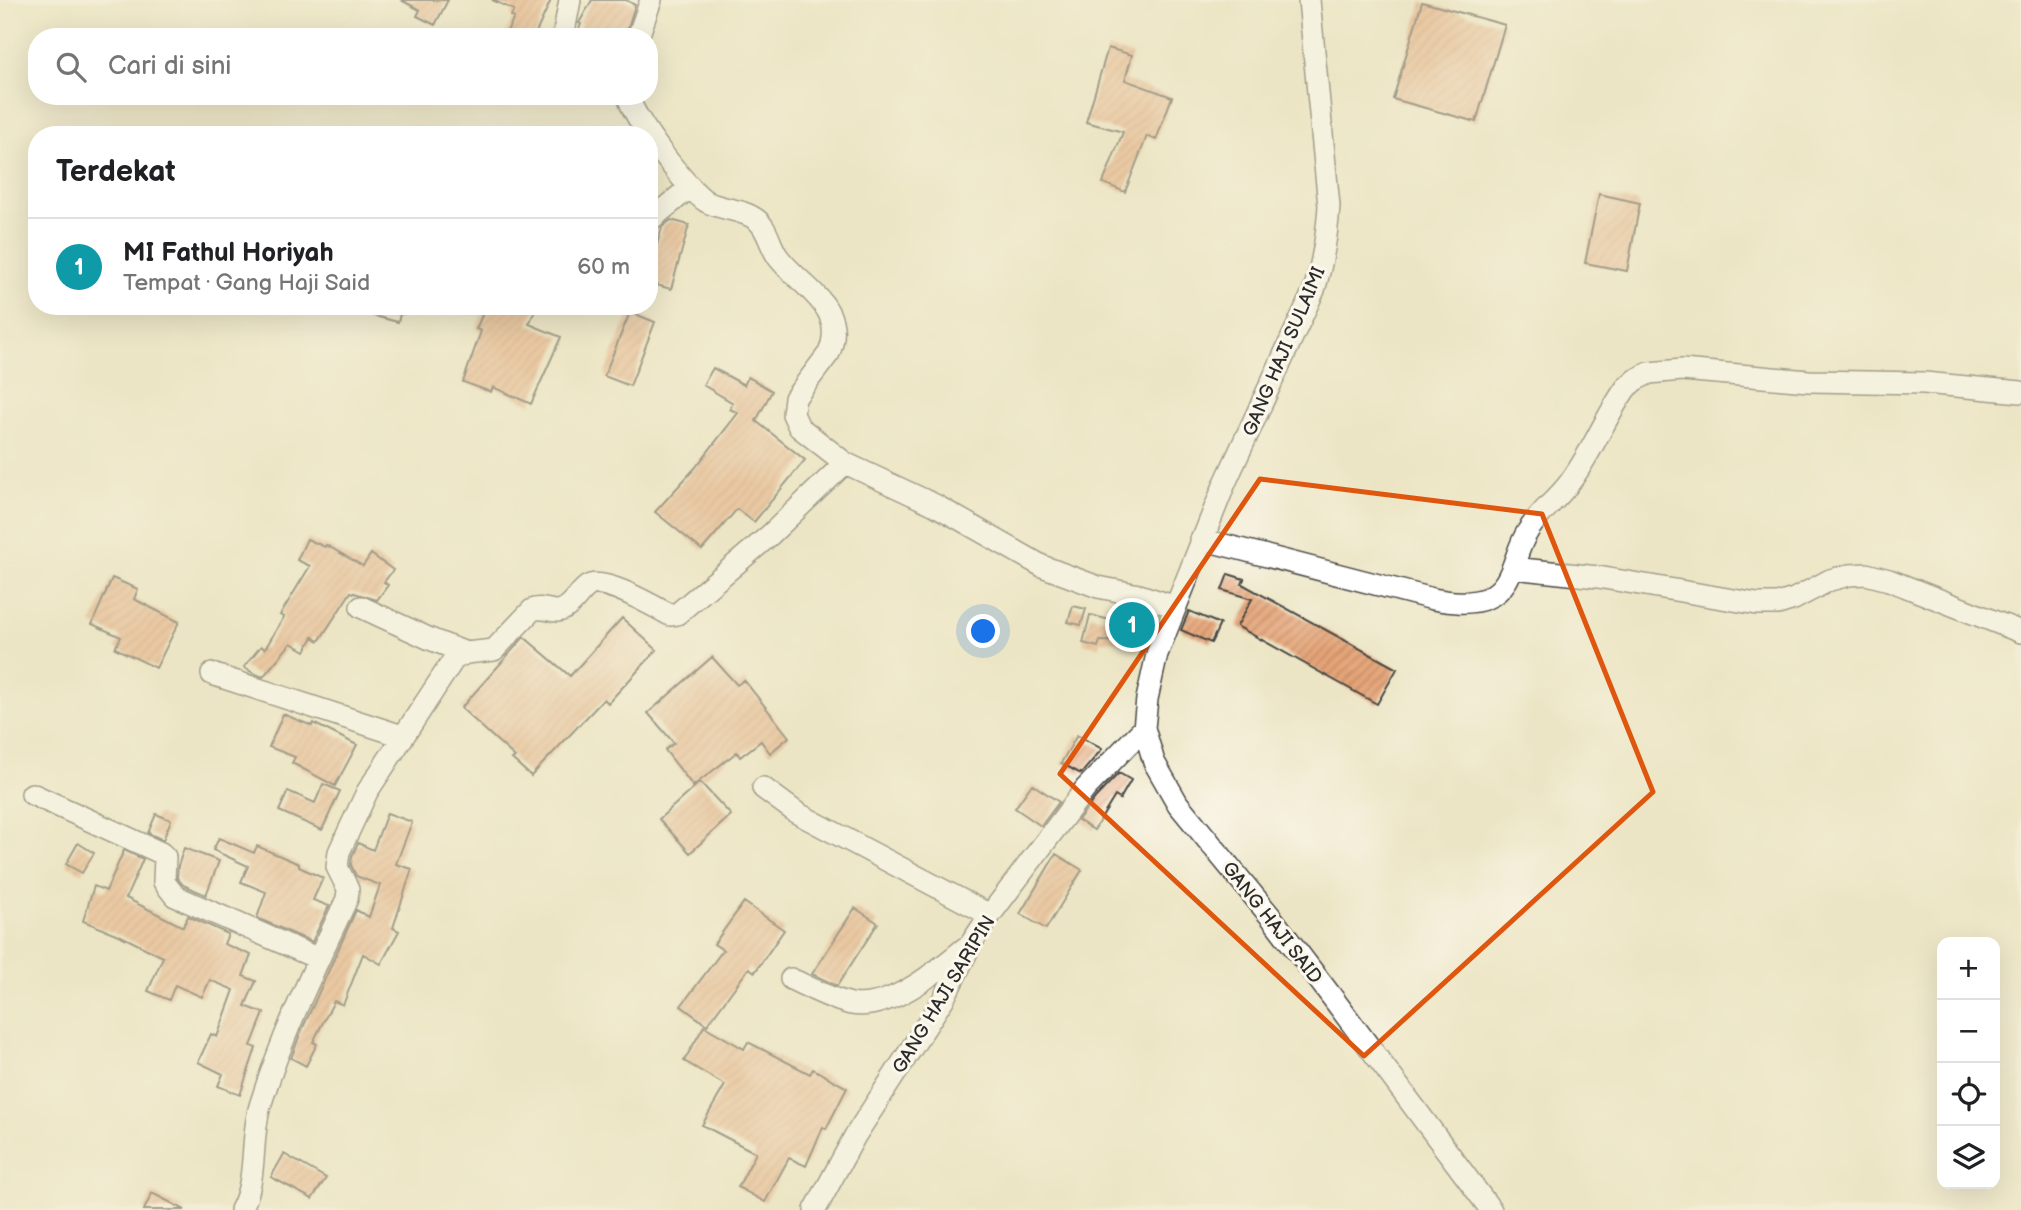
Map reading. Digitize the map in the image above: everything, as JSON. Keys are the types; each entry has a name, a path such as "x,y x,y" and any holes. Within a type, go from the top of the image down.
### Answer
{"street":[{"path":"565,28 570,0"},
{"path":"641,28 651,0"},
{"name":"GANG HAJI SULAIMI","path":"1175,607 1225,483 1314,290 1321,267 1328,231 1329,206 1309,0"},
{"path":"632,105 644,126"},
{"path":"658,146 689,188 713,205 757,221 778,257 822,301 829,313 833,322 829,353 795,398 793,414 799,427 845,463 935,505 1042,566 1098,587 1139,595 1175,607"},
{"path":"658,214 689,188"},
{"path":"1201,540 1433,599 1453,602 1487,597 1503,586 1527,532 1569,485 1614,404 1635,380 1649,373 1682,370 1809,380 1924,383 2021,392"},
{"path":"241,1210 248,1188 260,1107 348,894 337,867 339,852 367,792 449,665 466,653 494,650 532,610 538,607 560,611 589,585 598,583 670,615 677,614 770,535 845,463"},
{"path":"1513,568 1598,577 1756,604 1778,604 1794,599 1830,580 1866,574 1889,580 2021,632"},
{"path":"361,607 466,653"},
{"name":"GANG HAJI SAID","path":"1175,607 1157,654 1146,699 1144,728 1154,762 1178,804 1279,927 1491,1210"},
{"path":"212,674 402,736"},
{"name":"GANG HAJI SARIPIN","path":"815,1210 855,1136 944,998 972,942 990,915 1086,788 1144,728"},
{"path":"763,788 797,813 990,915"},
{"path":"32,794 161,853 165,857 164,882 175,896 319,959"},
{"path":"791,979 831,998 854,1004 888,1000 944,965 972,942"}],"highlighted area":[{"path":"1260,479 1542,514 1653,792 1364,1056 1060,774"}],"building":[{"path":"401,0 448,0 435,25 417,16 420,10"},
{"path":"492,0 551,0 538,28 509,28 514,18 511,16 514,10"},
{"path":"592,0 626,0 635,5 628,28 579,28 579,23"},
{"path":"1422,2 1505,25 1476,122 1393,99"},
{"path":"1108,48 1132,55 1125,80 1172,97 1156,140 1147,136 1125,192 1103,183 1123,132 1086,122"},
{"path":"1599,194 1640,203 1627,271 1585,263"},
{"path":"671,220 689,225 671,289 658,285 658,241 662,227"},
{"path":"370,315 400,315 398,322"},
{"path":"482,315 533,315 529,324 561,337 531,404 493,387 491,392 463,382 481,331 476,329"},
{"path":"629,315 638,315 655,322 630,386 604,376"},
{"path":"713,368 744,385 748,377 772,391 756,421 805,460 754,522 737,509 702,550 655,512 695,468 738,413 730,409 733,403 703,385"},
{"path":"307,539 325,547 326,545 363,566 371,554 393,570 384,582 388,585 377,600 351,592 319,641 313,637 305,651 291,643 263,677 244,667 261,646 265,649 284,617 280,615 310,566 297,560"},
{"path":"1228,574 1244,579 1242,584 1397,669 1377,704 1237,626 1252,599 1222,590"},
{"path":"112,578 138,589 134,599 179,622 156,668 115,648 121,637 92,624"},
{"path":"1073,606 1086,609 1081,625 1068,622"},
{"path":"1122,607 1142,610 1142,642 1100,641 1098,647 1083,643 1090,615 1122,623"},
{"path":"1189,611 1220,624 1211,643 1181,630"},
{"path":"622,618 657,650 608,703 604,699 531,776 512,759 515,757 461,708 524,637 570,676"},
{"path":"712,657 737,685 744,680 789,737 770,753 761,741 740,757 737,752 693,786 665,750 674,743 648,713"},
{"path":"283,714 312,726 313,723 357,745 335,786 292,763 295,757 269,747"},
{"path":"1077,735 1102,749 1081,774 1061,763"},
{"path":"1119,773 1131,780 1120,799 1115,796 1094,830 1078,820 1096,797"},
{"path":"700,782 731,815 690,853 659,819"},
{"path":"323,784 340,791 322,830 279,811 288,791 315,803"},
{"path":"1032,784 1059,802 1041,826 1015,808"},
{"path":"387,813 412,822 396,864 412,869 393,928 399,931 381,964 363,954 343,1005 334,1001 313,1042 317,1044 306,1066 291,1058 301,1032 356,910 369,917 380,885 356,876 351,865 352,856 358,843 373,850"},
{"path":"156,814 171,820 163,840 148,833"},
{"path":"219,838 254,853 257,846 299,864 299,867 323,878 313,900 329,906 312,942 257,918 266,892 241,882 248,866 213,850"},
{"path":"78,843 94,853 82,873 66,864"},
{"path":"184,848 219,861 206,895 183,885 177,878"},
{"path":"124,850 143,859 126,898 183,927 188,916 228,934 224,944 251,955 243,976 256,981 245,1006 264,1013 251,1046 256,1048 240,1095 218,1086 223,1074 198,1062 211,1034 217,1037 234,990 210,980 202,997 175,985 169,1000 148,991 163,957 83,921 94,886 106,891"},
{"path":"1056,854 1082,870 1046,929 1020,914"},
{"path":"744,902 784,930 755,972 749,968 707,1025 681,1006 723,950 714,944"},
{"path":"855,908 878,923 837,986 812,974"},
{"path":"704,1026 744,1049 748,1042 810,1074 813,1069 847,1088 826,1129 823,1127 806,1166 789,1158 765,1202 738,1187 756,1153 702,1125 725,1085 684,1061"},
{"path":"284,1154 326,1178 312,1199 271,1177"},
{"path":"152,1193 185,1210 144,1210"}],"place":[{"name":"MI Fathul Horiyah","path":"1132,625"}]}
